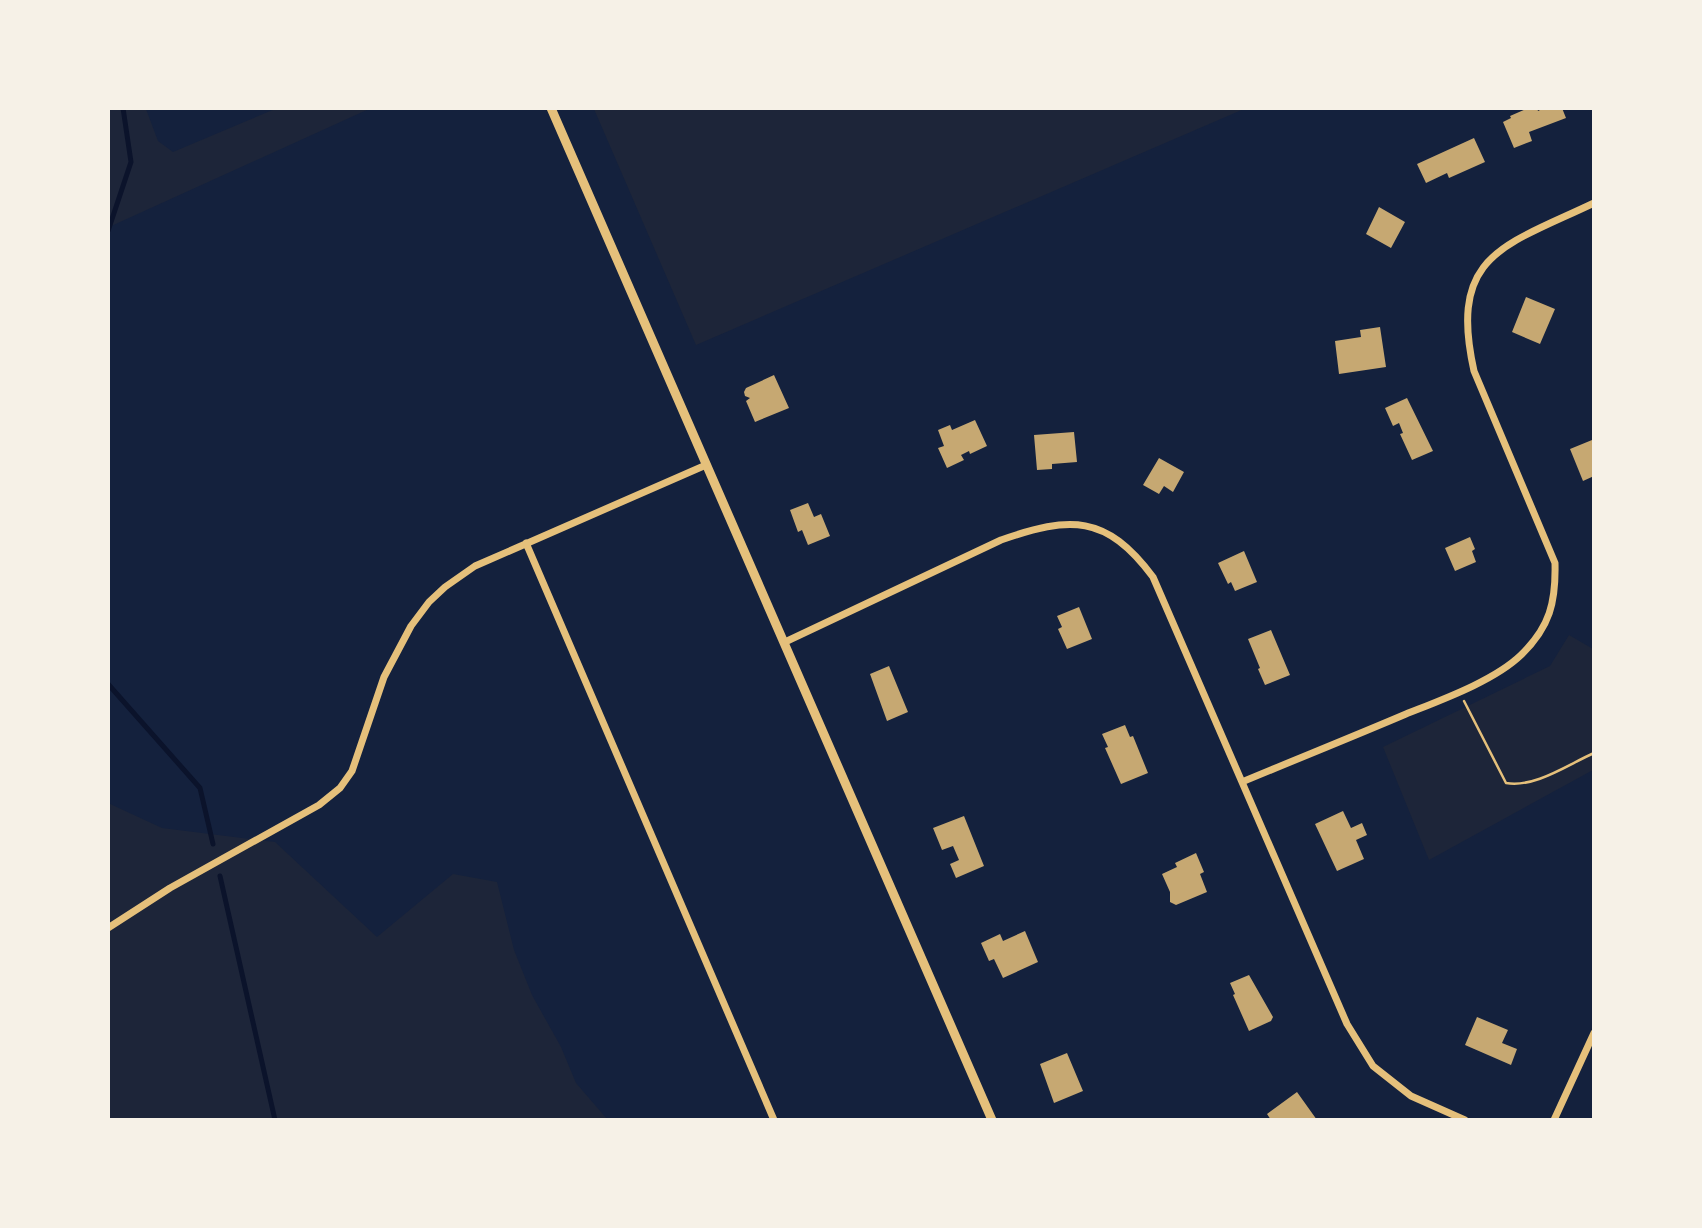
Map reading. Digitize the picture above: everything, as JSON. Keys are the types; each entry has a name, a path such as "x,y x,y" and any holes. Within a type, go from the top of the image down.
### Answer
{"street":[{"path":"551,108 992,1119"},
{"path":"1242,782 1460,692 1520,656 1540,632 1556,593 1555,563 1474,371 1468,344 1468,308 1471,287 1478,271 1507,244 1594,203"},
{"path":"108,928 170,888 319,805 340,789 352,771 384,677 411,626 429,602 445,587 475,566 706,466"},
{"path":"785,642 1001,540 1033,529 1066,523 1094,528 1124,543 1153,577 1347,1024 1373,1066 1410,1096 1465,1119"},
{"path":"526,543 774,1119"},
{"path":"1554,1119 1594,1033"}],"path":[{"path":"1460,692 1506,783 1518,785 1539,779 1594,753"}],"shaded area":[{"path":"108,109 146,109 158,141 173,152 275,109 369,109 109,227"},
{"path":"594,109 1244,109 696,345"},
{"path":"1569,635 1593,649 1593,770 1429,860 1383,747 1550,666"},
{"path":"108,803 162,828 275,842 377,937 453,874 497,882 514,950 532,995 561,1047 576,1083 607,1119 109,1119"}],"building":[{"path":"1528,108 1537,108 1538,111 1544,108 1562,108 1566,118 1529,132 1532,141 1514,148 1503,122"},
{"path":"1474,138 1485,162 1449,178 1447,173 1426,183 1417,164"},
{"path":"1379,207 1405,222 1391,248 1366,234"},
{"path":"1526,297 1555,309 1540,344 1512,332"},
{"path":"1380,327 1386,367 1339,374 1335,341 1361,337 1360,330"},
{"path":"774,375 789,408 755,422 746,401 750,398 745,396 744,392 746,388"},
{"path":"1407,398 1433,451 1412,460 1400,434 1403,433 1399,423 1393,426 1385,408"},
{"path":"975,420 987,446 961,455 964,460 947,468 938,448 944,446 938,430 950,425 952,430"},
{"path":"1074,432 1077,462 1052,464 1052,469 1037,470 1034,435"},
{"path":"1592,440 1594,476 1583,481 1570,449"},
{"path":"1159,458 1184,472 1173,492 1164,486 1159,494 1143,485"},
{"path":"808,503 814,517 821,514 830,536 808,545 802,530 798,532 790,510"},
{"path":"1470,537 1476,562 1455,571 1445,548"},
{"path":"1244,551 1257,582 1235,591 1231,582 1228,584 1218,563"},
{"path":"1079,607 1092,639 1067,649 1058,629 1062,627 1057,616"},
{"path":"1271,630 1290,675 1265,685 1248,639"},
{"path":"889,666 908,712 887,721 870,674"},
{"path":"1125,725 1130,737 1133,736 1148,773 1121,784 1105,748 1108,747 1102,734"},
{"path":"1343,811 1351,828 1362,823 1367,835 1356,840 1364,859 1337,871 1315,824"},
{"path":"964,816 984,866 956,878 950,864 959,860 953,846 942,850 933,828"},
{"path":"1196,853 1204,872 1200,874 1207,892 1176,905 1170,902 1170,892 1162,874 1177,867 1175,863"},
{"path":"1025,931 1038,962 1003,978 994,959 989,961 981,943 1000,934 1003,941"},
{"path":"1249,975 1273,1017 1271,1021 1249,1031 1230,983"},
{"path":"1477,1017 1508,1030 1502,1043 1517,1049 1511,1065 1465,1045"},
{"path":"1067,1053 1083,1091 1054,1103 1040,1064"},
{"path":"1297,1092 1317,1120 1271,1120 1267,1114"}],"waterway":[{"path":"108,231 131,162 123,108"},
{"path":"108,684 200,788 213,844"},
{"path":"220,876 275,1120"}]}
